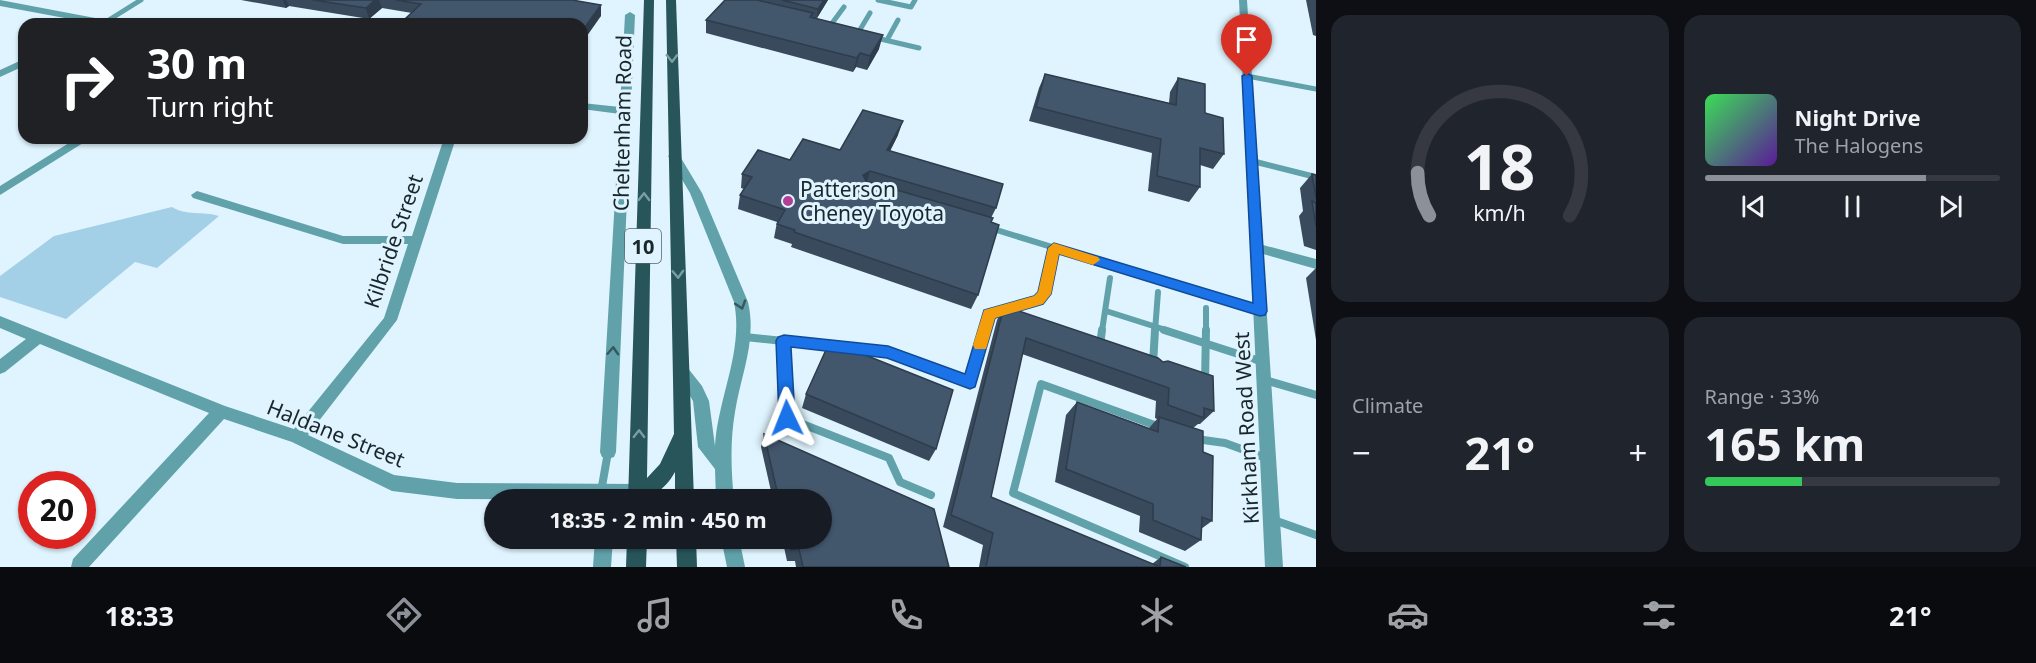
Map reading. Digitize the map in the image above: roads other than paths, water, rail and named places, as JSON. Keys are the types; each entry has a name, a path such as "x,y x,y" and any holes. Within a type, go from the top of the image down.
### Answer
{"main road":[{"name":"Cheltenham Road","path":"637,489 649,0"},
{"name":"10","path":"671,0 685,489"},
{"path":"648,489 662,478 683,434"},
{"path":"636,567 637,549"},
{"path":"686,549 687,567"}],"street":[{"name":"Kirkham Road West","path":"1243,0 1276,566"},
{"path":"0,3 78,18"},
{"name":"Cheltenham Road","path":"608,452 630,15"},
{"path":"628,44 648,36"},
{"path":"0,74 18,65"},
{"path":"588,107 625,111"},
{"path":"0,191 75,144"},
{"name":"Kilbride Street","path":"297,436 390,320 448,144"},
{"path":"674,156 696,193 741,302 746,321 745,337 727,413 725,489"},
{"path":"197,195 343,240 417,240"},
{"path":"1257,248 1316,264"},
{"name":"Haldane Street","path":"0,322 220,411 297,436 392,483 457,491 484,492"},
{"path":"0,368 37,338"},
{"path":"682,371 694,386 701,401 705,446 724,466"},
{"path":"79,565 220,411"},
{"path":"602,567 603,549"},
{"path":"732,549 736,567"}],"lane":[{"path":"112,18 141,0"},
{"path":"878,0 911,7 915,0"},
{"path":"830,26 844,7"},
{"path":"858,33 870,13"},
{"path":"887,40 898,20"},
{"path":"821,24 840,29"},
{"path":"849,31 919,48"},
{"path":"1247,76 1316,89"},
{"path":"1252,161 1316,177"},
{"path":"987,227 1260,311"},
{"path":"745,337 888,352 970,382 989,314 1038,300 1044,294 1054,248"},
{"path":"1099,350 1110,278"},
{"path":"1152,370 1158,292"},
{"path":"1205,387 1206,308"},
{"path":"1106,311 1263,362"},
{"path":"784,341 787,418 889,458 900,482 931,495"},
{"path":"1265,380 1316,395"},
{"path":"1171,431 1041,384 1013,493 1185,567"},
{"path":"1182,435 1193,439 1225,443 1269,459"},
{"name":"Cheltenham Road","path":"604,489 603,465 608,452"},
{"path":"1272,519 1316,535"}],"place":[{"name":"Patterson Cheney Toyota","path":"788,201"}]}
